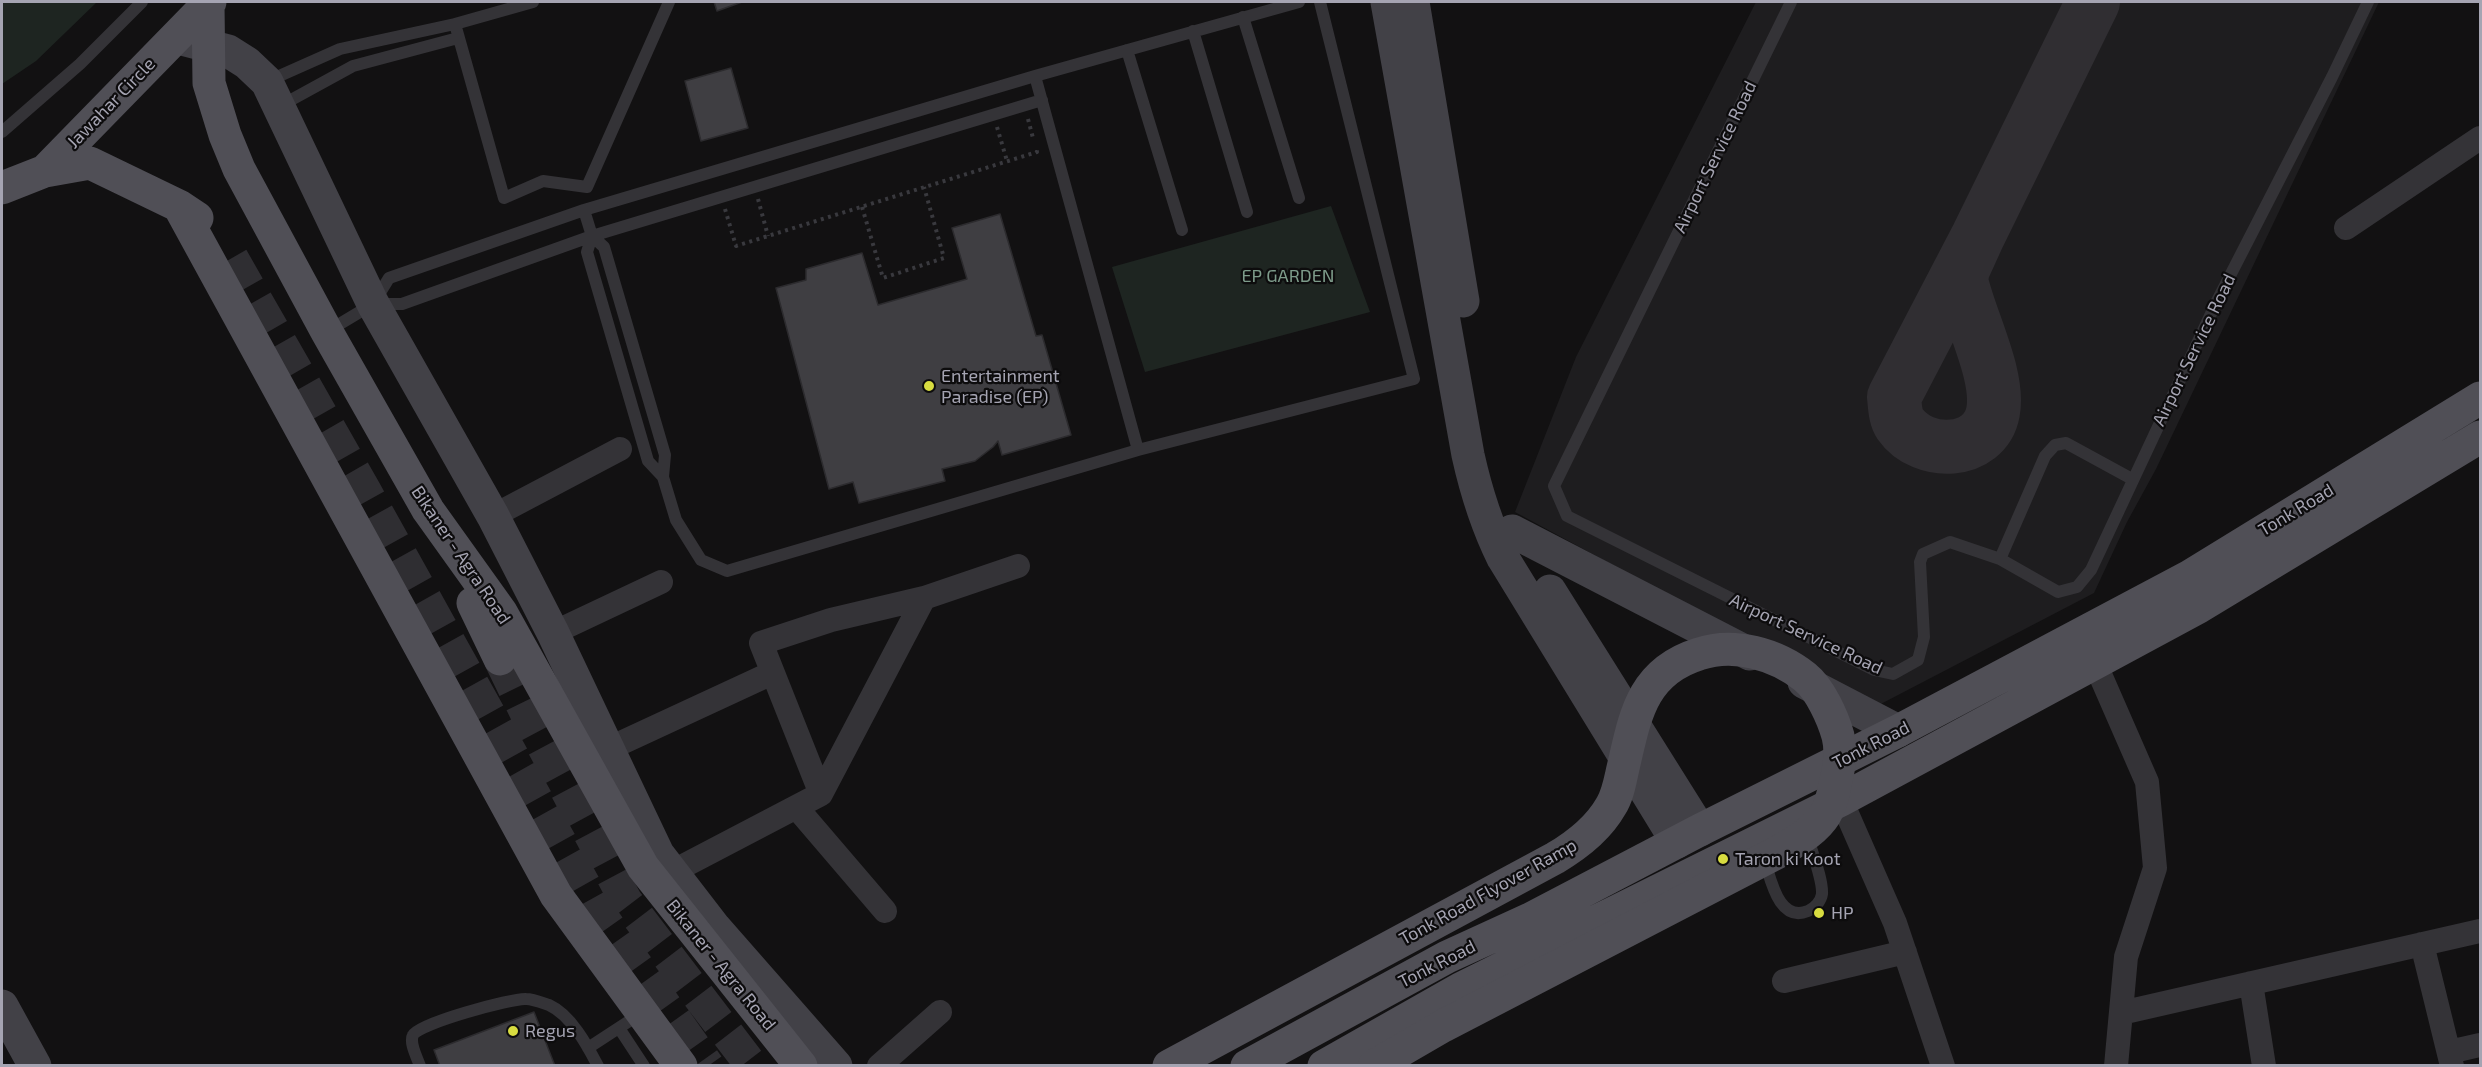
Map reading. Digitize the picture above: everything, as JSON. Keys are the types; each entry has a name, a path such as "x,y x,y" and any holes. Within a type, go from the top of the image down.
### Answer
{"main road":[{"name":"Jawahar Circle","path":"2,188 45,171 209,3"},
{"name":"Bikaner - Agra Road","path":"209,3 210,83 225,135 235,161 327,332 428,510 501,612 643,867 801,1065"},
{"path":"45,171 90,163 179,206 214,228 232,258"},
{"path":"179,206 556,895 630,1020 681,1065"},
{"name":"Tonk Road","path":"1247,1065 1447,957 1530,919 1898,731 2190,576 2481,398"},
{"name":"Tonk Road","path":"1324,1065 1460,989 1841,800 2096,663 2199,607 2481,437"},
{"path":"428,510 500,659"},
{"name":"Tonk Road Flyover Ramp","path":"1169,1065 1555,858 1587,837 1612,806 1619,788 1637,710 1646,692 1659,677 1677,664 1698,654 1743,649 1782,663 1807,678 1829,710 1839,737 1840,765 1832,800 1816,826 1780,851 1443,1026 1374,1065"}],"street":[{"path":"1387,2 1468,455 1478,498 1503,558 1689,836"},
{"path":"1413,2 1496,496 1512,531 1689,836"},
{"path":"176,37 209,48 228,51 247,63 273,94 373,304 493,516 553,633 658,854 715,928 836,1065"},
{"path":"2346,228 2481,138"},
{"path":"493,516 620,449"},
{"path":"1512,531 1898,731"},
{"path":"821,794 760,643 831,620 924,598 1018,566"},
{"path":"553,633 661,582"},
{"path":"672,872 821,794 924,598"},
{"path":"2096,663 2147,782 2152,816 2154,868 2126,957 2116,1065"},
{"path":"608,749 772,673"},
{"path":"1841,800 1895,923 1943,1065"},
{"path":"796,807 885,911"},
{"path":"2121,1013 2481,931"},
{"path":"2422,944 2450,1059 2481,1045"},
{"path":"1784,981 1905,952"},
{"path":"2251,983 2264,1065"},
{"path":"2,1006 35,1065"},
{"path":"879,1065 940,1012"}],"lane":[{"path":"2,132 80,64 142,2"},
{"path":"273,94 340,49 455,24 492,7 533,2"},
{"path":"455,24 504,198 543,181 588,187 669,2"},
{"path":"327,332 373,304 389,278 584,210 1035,76 1299,2"},
{"path":"584,210 592,236 604,247 665,455 663,477 676,520 701,560 727,571 1138,450 1414,380 1320,2"},
{"name":"Airport Service Road","path":"1791,2 1554,486 1567,516 1874,670 1893,674 1918,660 1924,638 1920,562 1923,554 1950,542 2000,559 2058,592 2077,587 2091,570 2216,303 2368,2"},
{"path":"1243,17 1299,198"},
{"path":"1194,31 1247,212"},
{"path":"273,94 353,66 458,38"},
{"path":"1127,50 1182,230"},
{"path":"1035,76 1138,450"},
{"path":"373,304 402,304 592,236 1042,100"},
{"path":"592,236 587,252 648,460 663,477"},
{"path":"2000,559 2045,456 2055,445 2066,443 2132,479"},
{"path":"1758,842 1779,901 1786,910 1796,913 1808,911 1818,903 1822,893 1802,819"},
{"path":"420,1065 412,1042 413,1034 419,1028 447,1018 526,999 549,1005 562,1014 598,1065"},
{"path":"588,1048 630,1020 644,1065"}],"path":[{"path":"722,197 736,246 1037,152 1024,105"},
{"path":"994,115 1007,161"},
{"path":"754,187 768,236"},
{"path":"862,207 883,279 944,258 924,187"}],"shaded area":[{"path":"1756,2 2379,2 2156,469 2127,522 2094,593 1875,707 1515,512 1576,357"}],"green space":[{"path":"2,2 97,2 36,61 2,84"},
{"name":"EP GARDEN","path":"1331,206 1370,312 1145,372 1112,267"}],"building":[{"path":"714,2 742,2 717,11"},
{"path":"731,68 748,128 701,141 685,81"},
{"name":"Entertainment Paradise (EP)","path":"1000,214 1036,336 1042,335 1071,435 1002,455 998,441 975,461 942,469 945,481 859,503 853,482 829,489 776,288 806,280 806,269 862,253 878,305 967,279 952,228"},
{"name":"Regus","path":"534,1012 555,1066 440,1066 434,1050"}],"taxiway":[{"path":"1978,236 1963,269 1961,280 1988,364 1994,397 1993,412 1988,426 1978,437 1966,443 1937,446 1910,435 1900,424 1894,397 1978,236 2093,2"}],"tunnel":[{"path":"232,258 365,491 602,917 708,1066"},
{"path":"500,659 534,729 626,901 752,1066"}],"place":[{"name":"Entertainment Paradise (EP)","path":"929,386"},
{"name":"Taron ki Koot","path":"1723,859"},
{"name":"HP","path":"1819,913"},
{"name":"Regus","path":"513,1031"}]}
